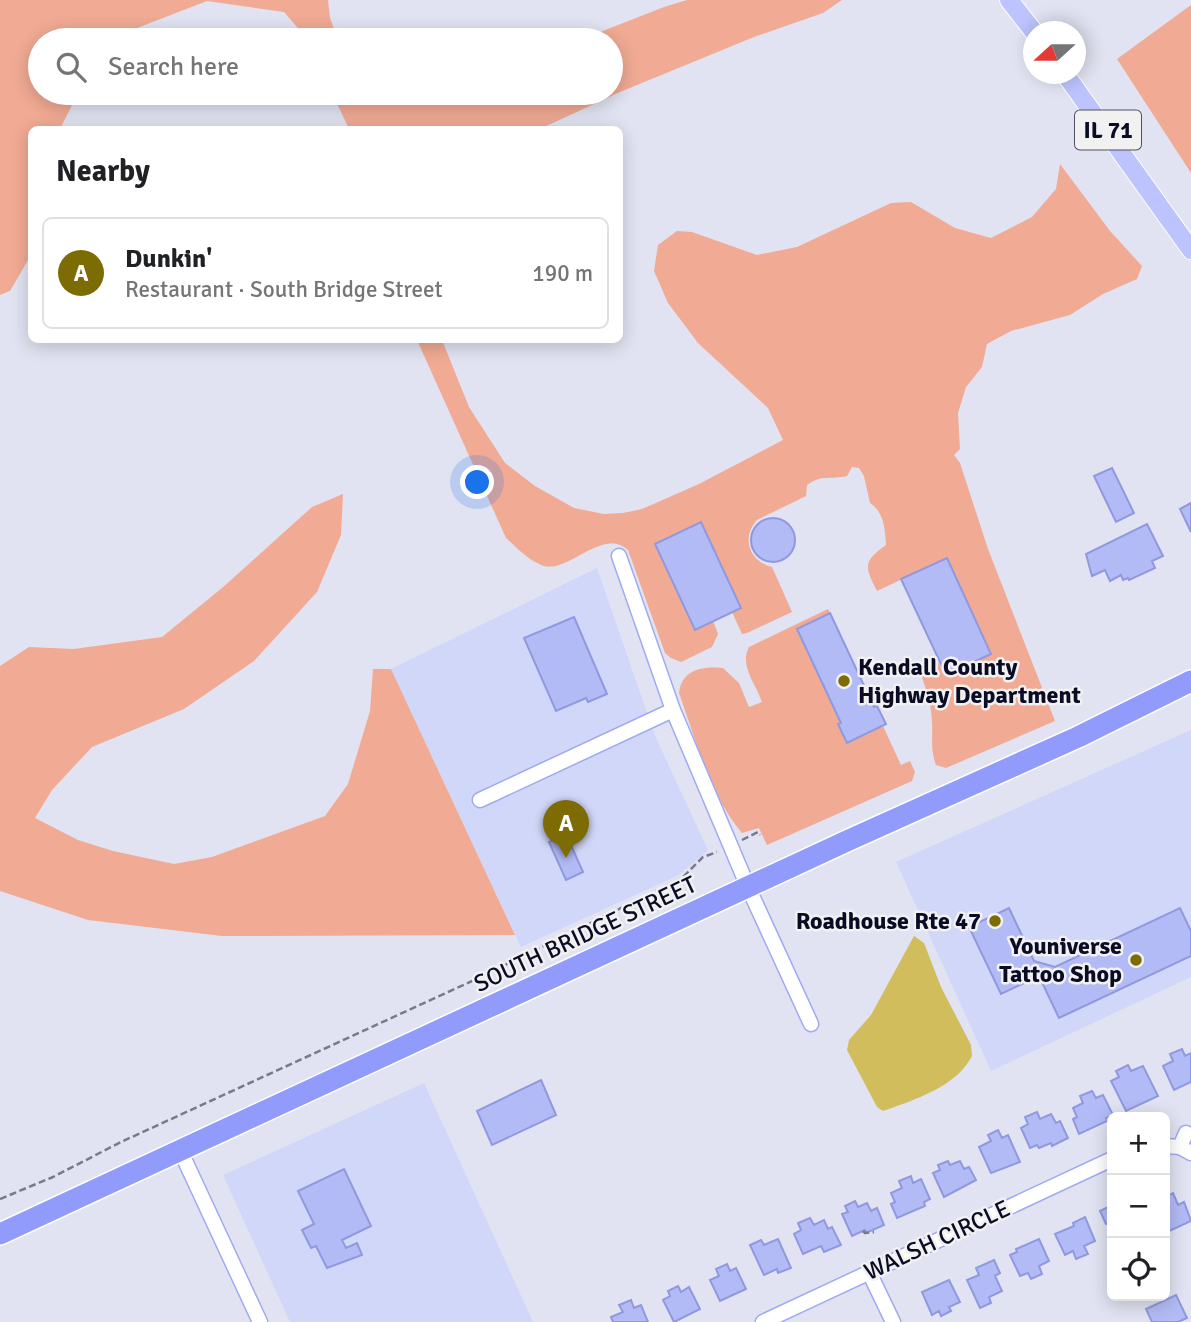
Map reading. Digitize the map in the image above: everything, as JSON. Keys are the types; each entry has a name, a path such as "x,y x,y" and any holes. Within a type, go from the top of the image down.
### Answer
{"highway":[{"name":"SOUTH BRIDGE STREET","path":"0,1234 1078,737 1191,681"}],"main road":[{"path":"1009,0 1025,21"},
{"name":"IL 71","path":"1072,84 1191,250"}],"street":[{"path":"618,556 673,710 748,887 811,1024"},
{"path":"480,800 673,710"},
{"path":"180,1150 260,1322"},
{"name":"WALSH CIRCLE","path":"762,1322 1107,1161"},
{"path":"869,1272 893,1322"}],"path":[{"path":"748,837 758,832 760,835"},
{"path":"0,1199 53,1177 121,1142 483,976 682,878 703,857 715,853"},
{"path":"863,1231 874,1232"}],"shaded area":[{"path":"0,0 328,0 334,28 298,28 284,12 207,1 137,28 28,28 28,105 72,105 62,126 28,126 28,260 10,291 0,295"},
{"path":"687,0 842,0 823,13 754,37 623,91 623,28 611,28"},
{"path":"1191,5 1191,173 1117,59"},
{"path":"338,105 592,105 546,126 348,126"},
{"path":"1060,164 1110,231 1142,266 1137,279 1103,294 1070,315 1011,331 987,344 982,367 966,387 958,413 960,449 954,455 960,463 988,549 1055,721 946,768 936,765 934,759 930,707 918,667 936,659 946,675 991,653 947,558 877,591 868,565 873,556 886,545 884,527 881,516 870,503 864,476 859,468 852,467 847,476 822,478 812,482 807,485 806,496 757,520 752,527 749,534 750,548 758,560 772,567 792,612 747,633 742,634 732,612 741,608 702,523 655,544 694,629 713,621 718,634 712,647 681,662 665,653 628,550 618,544 607,544 551,567 531,560 506,538 418,343 443,343 469,407 505,463 535,486 574,508 604,514 642,509 699,484 783,440 768,408 698,343 668,303 654,271 658,245 677,231 692,232 757,255 797,247 891,203 911,202 955,228 991,238 1032,217 1056,189"},
{"path":"343,494 341,535 317,592 254,661 184,709 92,747 52,790 35,818 78,840 113,851 174,864 212,857 325,816 348,784 370,711 373,669 391,669 515,935 222,936 88,920 0,891 0,666 29,647 74,649 162,637 222,588 312,507"},
{"path":"597,568 655,736 708,850 679,875 521,947 391,669"},
{"path":"828,609 830,613 797,629 841,723 838,725 846,742 883,726 901,765 910,761 915,772 912,781 767,845 759,828 742,833 721,801 704,766 679,693 681,685 689,674 695,671 723,668 739,683 749,707 762,702 747,668 746,654 749,647"},
{"path":"1191,730 1191,977 991,1071 896,862"},
{"path":"914,936 924,943 941,987 971,1045 972,1056 965,1067 945,1084 921,1097 883,1111 877,1107 847,1050 849,1040 871,1015"},
{"path":"424,1083 533,1322 290,1322 223,1175"}],"building":[{"path":"1112,468 1134,513 1116,522 1094,476"},
{"path":"1191,503 1191,532 1180,509"},
{"path":"773,518 782,519 789,524 794,531 794,549 789,556 782,561 773,562 764,561 757,556 752,549 751,540 752,531 757,524 764,519"},
{"path":"701,522 741,608 695,630 655,544"},
{"path":"1147,524 1163,556 1152,561 1155,568 1129,580 1123,580 1121,575 1110,581 1105,570 1092,576 1086,554"},
{"path":"947,558 991,654 946,675 901,579"},
{"path":"830,613 874,707 877,706 886,724 847,743 838,724 841,723 797,629"},
{"path":"574,617 607,694 588,702 586,698 556,711 524,638"},
{"path":"566,834 583,872 566,880 549,842"},
{"path":"1009,908 1034,961 1055,967 1180,908 1191,931 1191,956 1059,1018 1039,976 1001,994 969,927"},
{"path":"1182,1049 1185,1056 1191,1053 1191,1082 1174,1090 1163,1066 1173,1061 1170,1054"},
{"path":"1128,1065 1131,1071 1143,1066 1158,1096 1126,1111 1111,1081 1119,1077 1116,1071"},
{"path":"541,1080 556,1115 492,1145 477,1111"},
{"path":"1092,1091 1096,1098 1103,1095 1112,1112 1107,1112 1107,1121 1079,1134 1073,1119 1077,1117 1073,1108 1083,1103 1080,1096"},
{"path":"1037,1112 1040,1119 1051,1114 1056,1123 1060,1121 1068,1138 1052,1146 1051,1143 1030,1148 1021,1128 1028,1124 1025,1117"},
{"path":"998,1130 1002,1138 1008,1135 1020,1162 991,1173 979,1147 991,1141 988,1135"},
{"path":"948,1161 950,1165 960,1161 964,1169 969,1167 976,1180 944,1197 933,1173 940,1170 938,1165"},
{"path":"344,1169 371,1226 342,1240 346,1248 357,1243 362,1255 327,1268 316,1246 311,1248 302,1230 314,1224 298,1191"},
{"path":"911,1176 913,1183 921,1179 930,1199 924,1202 925,1206 897,1218 891,1204 895,1202 891,1193 902,1188 899,1181"},
{"path":"1173,1193 1178,1205 1184,1202 1191,1221 1170,1231 1170,1194"},
{"path":"855,1201 858,1207 867,1203 871,1211 877,1208 884,1225 852,1236 842,1214 848,1212 845,1206"},
{"path":"1107,1208 1107,1224 1106,1224 1100,1211"},
{"path":"1085,1217 1095,1241 1084,1246 1088,1254 1076,1259 1073,1251 1065,1255 1055,1234 1074,1226 1073,1223"},
{"path":"810,1218 814,1225 824,1220 828,1229 832,1227 841,1245 824,1252 821,1246 803,1254 794,1234 801,1230 798,1223"},
{"path":"778,1239 791,1268 778,1273 777,1269 764,1275 750,1245 761,1240 764,1245"},
{"path":"1039,1239 1049,1261 1039,1266 1042,1274 1031,1279 1028,1273 1020,1276 1010,1255 1017,1252 1016,1249"},
{"path":"994,1260 1000,1273 995,1276 1002,1291 989,1297 991,1303 980,1308 967,1280 979,1275 976,1268"},
{"path":"727,1264 730,1271 736,1268 746,1289 720,1301 710,1280 719,1276 716,1269"},
{"path":"949,1280 960,1302 949,1307 951,1311 941,1316 939,1311 932,1315 922,1292"},
{"path":"678,1286 681,1292 689,1287 700,1309 674,1322 663,1300 670,1296 668,1291"},
{"path":"1176,1295 1187,1318 1178,1322 1152,1322 1146,1309 1163,1301 1170,1301 1170,1298"},
{"path":"631,1300 634,1308 641,1305 648,1322 613,1322 611,1317 623,1312 619,1305"}],"place":[{"name":"Kendall County Highway Department","path":"844,681"},
{"name":"Dunkin'","path":"566,858"},
{"name":"Roadhouse Rte 47","path":"995,921"},
{"name":"Youniverse Tattoo Shop","path":"1136,960"}]}
